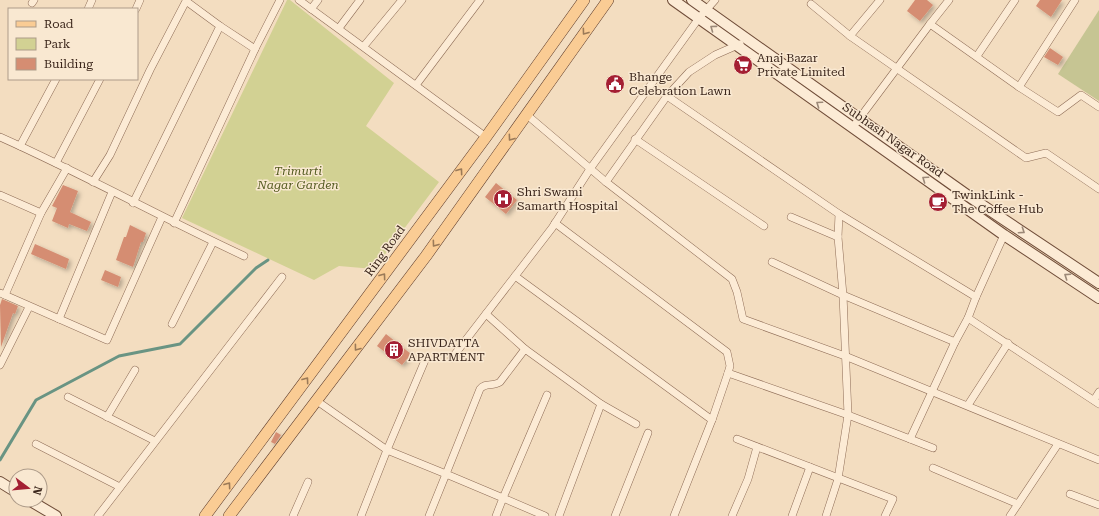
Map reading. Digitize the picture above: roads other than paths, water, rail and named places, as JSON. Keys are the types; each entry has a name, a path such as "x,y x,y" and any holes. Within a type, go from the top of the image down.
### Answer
{"main road":[{"name":"Ring Road","path":"205,516 486,137 584,0"},
{"path":"229,516 426,256 608,0"}],"street":[{"path":"94,182 110,155 185,0 220,26 255,49"},
{"path":"174,223 255,49 280,0"},
{"path":"299,0 364,46 486,137"},
{"path":"311,9 318,0"},
{"path":"339,28 360,0"},
{"path":"364,46 402,0"},
{"path":"416,85 480,0"},
{"name":"Subhash Nagar Road","path":"673,0 703,14 737,46 856,123 1004,235 1099,298"},
{"path":"692,0 703,14 748,40 856,123 1099,283"},
{"path":"598,176 703,14 715,0"},
{"path":"850,36 880,0"},
{"path":"856,123 948,0"},
{"path":"977,56 1015,0"},
{"path":"1019,87 1075,0"},
{"path":"811,4 850,36 1026,158 1046,153 1099,189"},
{"path":"930,24 1019,87 1058,112 1081,95 1099,107"},
{"path":"133,203 220,26"},
{"path":"452,358 555,224 598,176 635,139 667,96 689,72 715,55 748,40"},
{"path":"20,146 55,80"},
{"path":"56,163 99,80"},
{"path":"667,96 839,214 976,297"},
{"path":"527,115 598,176 732,279 737,292 742,319 845,356 968,405 1099,460"},
{"path":"0,137 244,256"},
{"path":"635,139 764,226"},
{"path":"66,168 41,213 3,294 29,307 107,340 162,217"},
{"path":"59,319 112,192"},
{"path":"0,195 41,213"},
{"path":"826,516 838,479 848,415 843,295 838,237 839,214"},
{"path":"791,217 838,237"},
{"path":"555,224 727,352 730,366 728,373 712,420 674,516"},
{"path":"910,439 931,391 968,318 1004,235"},
{"path":"172,324 213,242"},
{"path":"772,262 843,295 955,342"},
{"path":"515,276 712,420"},
{"path":"98,516 282,277"},
{"path":"0,365 29,307"},
{"path":"486,314 525,349 601,404 636,424"},
{"path":"968,318 1096,402 1099,392"},
{"path":"968,405 1008,343"},
{"path":"429,516 480,389 485,385 494,385 500,382 525,349"},
{"path":"361,516 426,358"},
{"path":"107,417 135,370"},
{"path":"728,373 848,415 933,448"},
{"path":"496,516 547,395"},
{"path":"68,397 155,441"},
{"path":"317,401 387,450 545,516"},
{"path":"559,516 601,404"},
{"path":"614,516 648,433"},
{"path":"736,439 893,499 885,516"},
{"path":"36,444 120,487"},
{"path":"1010,516 1058,444"},
{"path":"732,516 748,479 757,447"},
{"path":"792,516 810,468"},
{"path":"934,468 1018,504"},
{"path":"293,516 308,482"},
{"path":"1070,494 1099,505"},
{"path":"42,508 56,516"}],"waterway":[{"path":"0,460 36,400 119,356 180,344 256,268 268,260"}],"place":[{"name":"Anaj Bazar Private Limited","path":"743,65"},
{"name":"Bhange Celebration Lawn","path":"615,84"},
{"name":"Shri Swami Samarth Hospital","path":"503,199"},
{"name":"TwinkLink - The Coffee Hub","path":"938,202"},
{"name":"SHIVDATTA APARTMENT","path":"394,350"}],"park label":[{"name":"Trimurti Nagar Garden","path":"298,178"}]}
